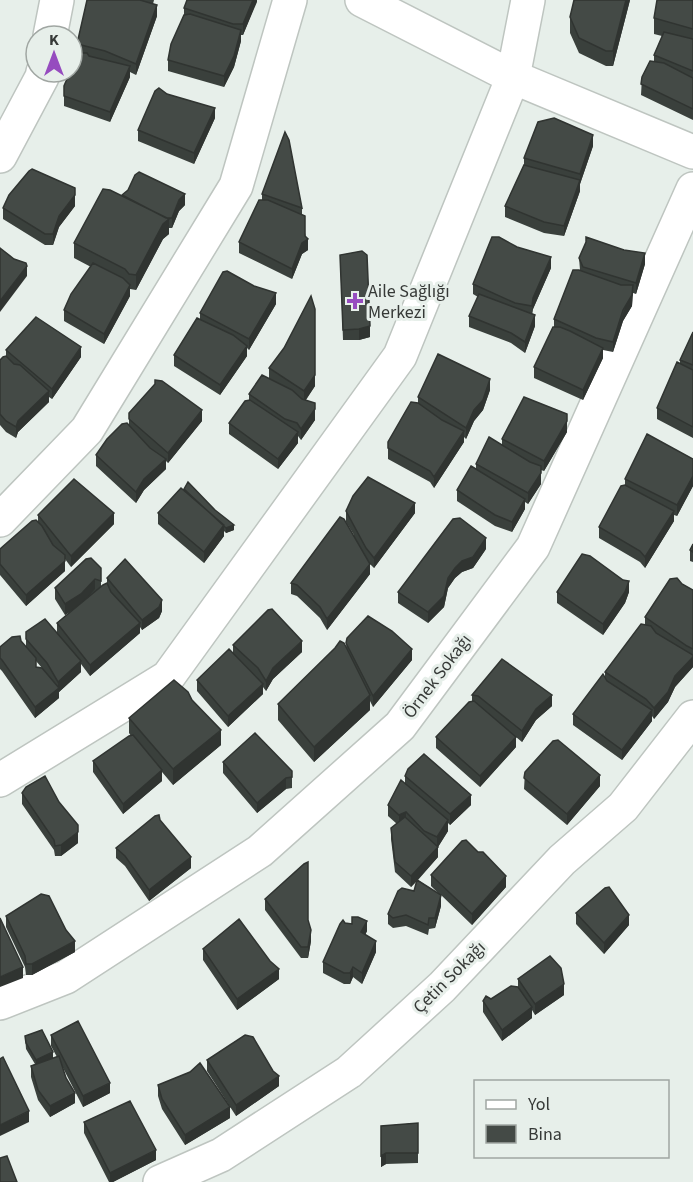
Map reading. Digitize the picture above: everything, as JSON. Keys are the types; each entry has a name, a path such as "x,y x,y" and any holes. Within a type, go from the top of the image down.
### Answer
{"street":[{"path":"52,24 57,0"},
{"path":"0,520 87,430 236,186 290,0"},
{"path":"362,0 513,77 693,152"},
{"path":"0,780 168,677 400,356 513,77 528,0"},
{"path":"0,156 38,84"},
{"name":"Örnek Sokağı","path":"0,1003 66,977 260,851 400,726 533,547 693,189"},
{"name":"Çetin Sokağı","path":"160,1182 225,1169 349,1072 442,987 562,860 623,807 693,717"}],"building":[{"path":"87,0 140,0 157,5 136,64 105,51 84,46 84,24 82,24"},
{"path":"187,0 253,0 243,24 233,24 184,8"},
{"path":"574,0 626,0 613,51 606,51 579,38 570,17"},
{"path":"657,0 693,0 693,29 654,18"},
{"path":"190,14 241,30 234,56 224,76 168,60 171,44 184,15"},
{"path":"664,32 693,39 693,71 654,55"},
{"path":"84,53 130,66 110,112 64,96 65,84 84,84"},
{"path":"650,61 664,63 693,78 693,109 641,84"},
{"path":"159,88 167,94 215,108 194,153 138,130 155,91"},
{"path":"554,118 593,135 580,174 524,158 538,122"},
{"path":"285,132 289,140 302,208 262,194"},
{"path":"524,165 580,180 564,226 544,222 505,206"},
{"path":"32,169 75,188 75,195 59,216 53,234 45,234 3,208 9,195"},
{"path":"139,172 185,194 179,200 172,218 166,218 122,195 128,190 135,175"},
{"path":"103,189 110,190 169,219 163,224 136,275 129,274 125,269 74,243"},
{"path":"259,200 268,200 305,216 305,236 308,239 302,243 292,269 239,242"},
{"path":"492,237 499,237 517,247 551,257 533,298 532,306 515,303 473,284"},
{"path":"586,237 624,250 645,253 636,283 583,267 579,258"},
{"path":"0,248 14,259 26,263 27,266 0,301"},
{"name":"Aile Sağlığı Merkezi","path":"362,251 367,255 370,326 343,330 340,255"},
{"path":"93,263 123,278 130,285 104,334 64,310 71,294"},
{"path":"573,270 621,285 633,285 632,295 623,310 613,342 596,338 554,319"},
{"path":"227,271 254,286 276,293 249,339 200,313 223,272"},
{"path":"479,294 535,315 525,342 511,333 469,316"},
{"path":"311,296 315,309 315,375 304,391 269,368 284,348"},
{"path":"36,317 81,347 52,389 6,350"},
{"path":"197,318 233,335 247,346 220,385 174,355"},
{"path":"553,327 570,331 603,348 583,390 534,367"},
{"path":"693,332 693,365 680,360"},
{"path":"438,354 490,379 483,400 474,410 466,428 418,397"},
{"path":"6,356 14,364 20,365 49,391 18,421 16,427 0,414 0,360"},
{"path":"677,362 693,370 693,427 657,408"},
{"path":"262,375 292,390 302,399 315,403 315,409 301,429 297,423 285,419 249,394"},
{"path":"155,380 162,381 202,410 168,453 129,419 129,413 155,384"},
{"path":"524,397 567,414 567,421 544,461 502,439"},
{"path":"250,400 298,432 278,459 229,423 245,401"},
{"path":"411,402 418,403 442,420 464,431 434,477 430,471 388,448 388,442"},
{"path":"127,423 150,448 166,459 144,479 136,492 96,455 107,439 122,424"},
{"path":"647,434 693,459 693,476 677,505 625,479"},
{"path":"489,437 530,462 541,466 541,473 528,493 476,464"},
{"path":"471,466 525,499 512,522 495,515 457,490"},
{"path":"368,477 415,503 374,558 346,511 353,496"},
{"path":"74,479 114,513 71,556 38,515"},
{"path":"188,482 215,510 234,525 226,528 184,489"},
{"path":"625,485 674,511 645,557 640,551 599,527 621,486"},
{"path":"181,488 224,525 204,552 158,513"},
{"path":"340,517 344,519 370,564 327,619 320,607 297,585 291,583"},
{"path":"460,518 486,538 473,557 462,561 455,568 448,578 444,596 428,612 398,592 453,519"},
{"path":"36,520 53,545 65,555 65,561 26,595 0,564 0,549"},
{"path":"582,554 590,556 623,580 629,581 625,592 603,624 557,592"},
{"path":"91,558 101,568 101,581 95,579 81,594 65,604 55,588 86,559"},
{"path":"125,559 162,600 159,607 142,620 107,578"},
{"path":"677,578 693,590 693,649 645,617 670,579"},
{"path":"107,583 111,592 140,623 90,665 57,623"},
{"path":"272,609 302,641 273,668 266,681 258,668 233,645 268,610"},
{"path":"368,616 392,631 412,649 373,696 346,643 347,638"},
{"path":"45,619 81,661 58,682 47,663 26,639 26,632"},
{"path":"641,624 651,626 656,633 693,655 675,676 668,692 654,708 646,699 605,672"},
{"path":"20,636 21,641 36,658 36,667 42,668 59,688 35,707 0,658 0,647 12,637"},
{"path":"340,641 344,643 370,695 314,747 278,704"},
{"path":"229,649 263,684 228,716 197,680"},
{"path":"502,659 552,695 536,709 522,731 478,696 472,695"},
{"path":"603,674 607,681 652,710 622,750 573,714"},
{"path":"174,680 188,692 192,700 221,730 173,769 129,718"},
{"path":"474,701 516,737 480,776 436,737 469,702"},
{"path":"255,733 292,771 292,777 286,778 257,803 223,762"},
{"path":"133,735 162,770 123,804 93,761"},
{"path":"558,740 600,775 567,814 524,778 525,772 553,741"},
{"path":"424,754 471,795 450,814 405,776 408,769"},
{"path":"45,776 59,802 78,825 78,832 61,845 55,846 54,840 22,793 26,787"},
{"path":"401,780 448,820 437,837 424,831 406,812 399,815 388,805"},
{"path":"159,815 160,820 191,857 149,890 125,856 116,848"},
{"path":"405,817 438,847 411,876 395,862 391,828"},
{"path":"466,840 478,852 483,852 506,876 472,914 431,875 462,841"},
{"path":"308,862 308,920 311,930 308,947 301,947 265,899"},
{"path":"417,880 441,895 435,918 429,918 428,925 406,915 393,918 388,914 398,891 402,888 414,891"},
{"path":"609,887 629,915 604,943 576,913"},
{"path":"41,894 49,896 66,930 75,941 32,964 26,964 25,956 6,916"},
{"path":"352,917 367,921 361,932 376,941 362,973 353,967 350,973 344,973 323,962 340,924 343,920 345,923 352,924"},
{"path":"0,918 23,967 0,977"},
{"path":"239,919 270,961 279,969 237,999 203,949"},
{"path":"550,956 561,968 564,984 535,1004 518,979"},
{"path":"511,986 518,987 532,1007 502,1030 483,1001 486,996 491,999"},
{"path":"78,1021 110,1083 83,1096 51,1035"},
{"path":"42,1030 53,1052 36,1060 26,1043 25,1036"},
{"path":"245,1035 253,1037 273,1071 279,1076 236,1105 207,1060"},
{"path":"59,1056 66,1078 75,1093 50,1106 38,1090 31,1066"},
{"path":"3,1057 29,1111 0,1125 0,1059"},
{"path":"200,1063 230,1107 185,1135 162,1099 158,1085 190,1072"},
{"path":"130,1101 156,1150 110,1173 84,1122"},
{"path":"418,1123 418,1153 386,1153 381,1156 381,1126"},
{"path":"7,1156 17,1182 0,1182 0,1158"}],"place":[{"name":"Aile Sağlığı Merkezi","path":"355,301"}]}
